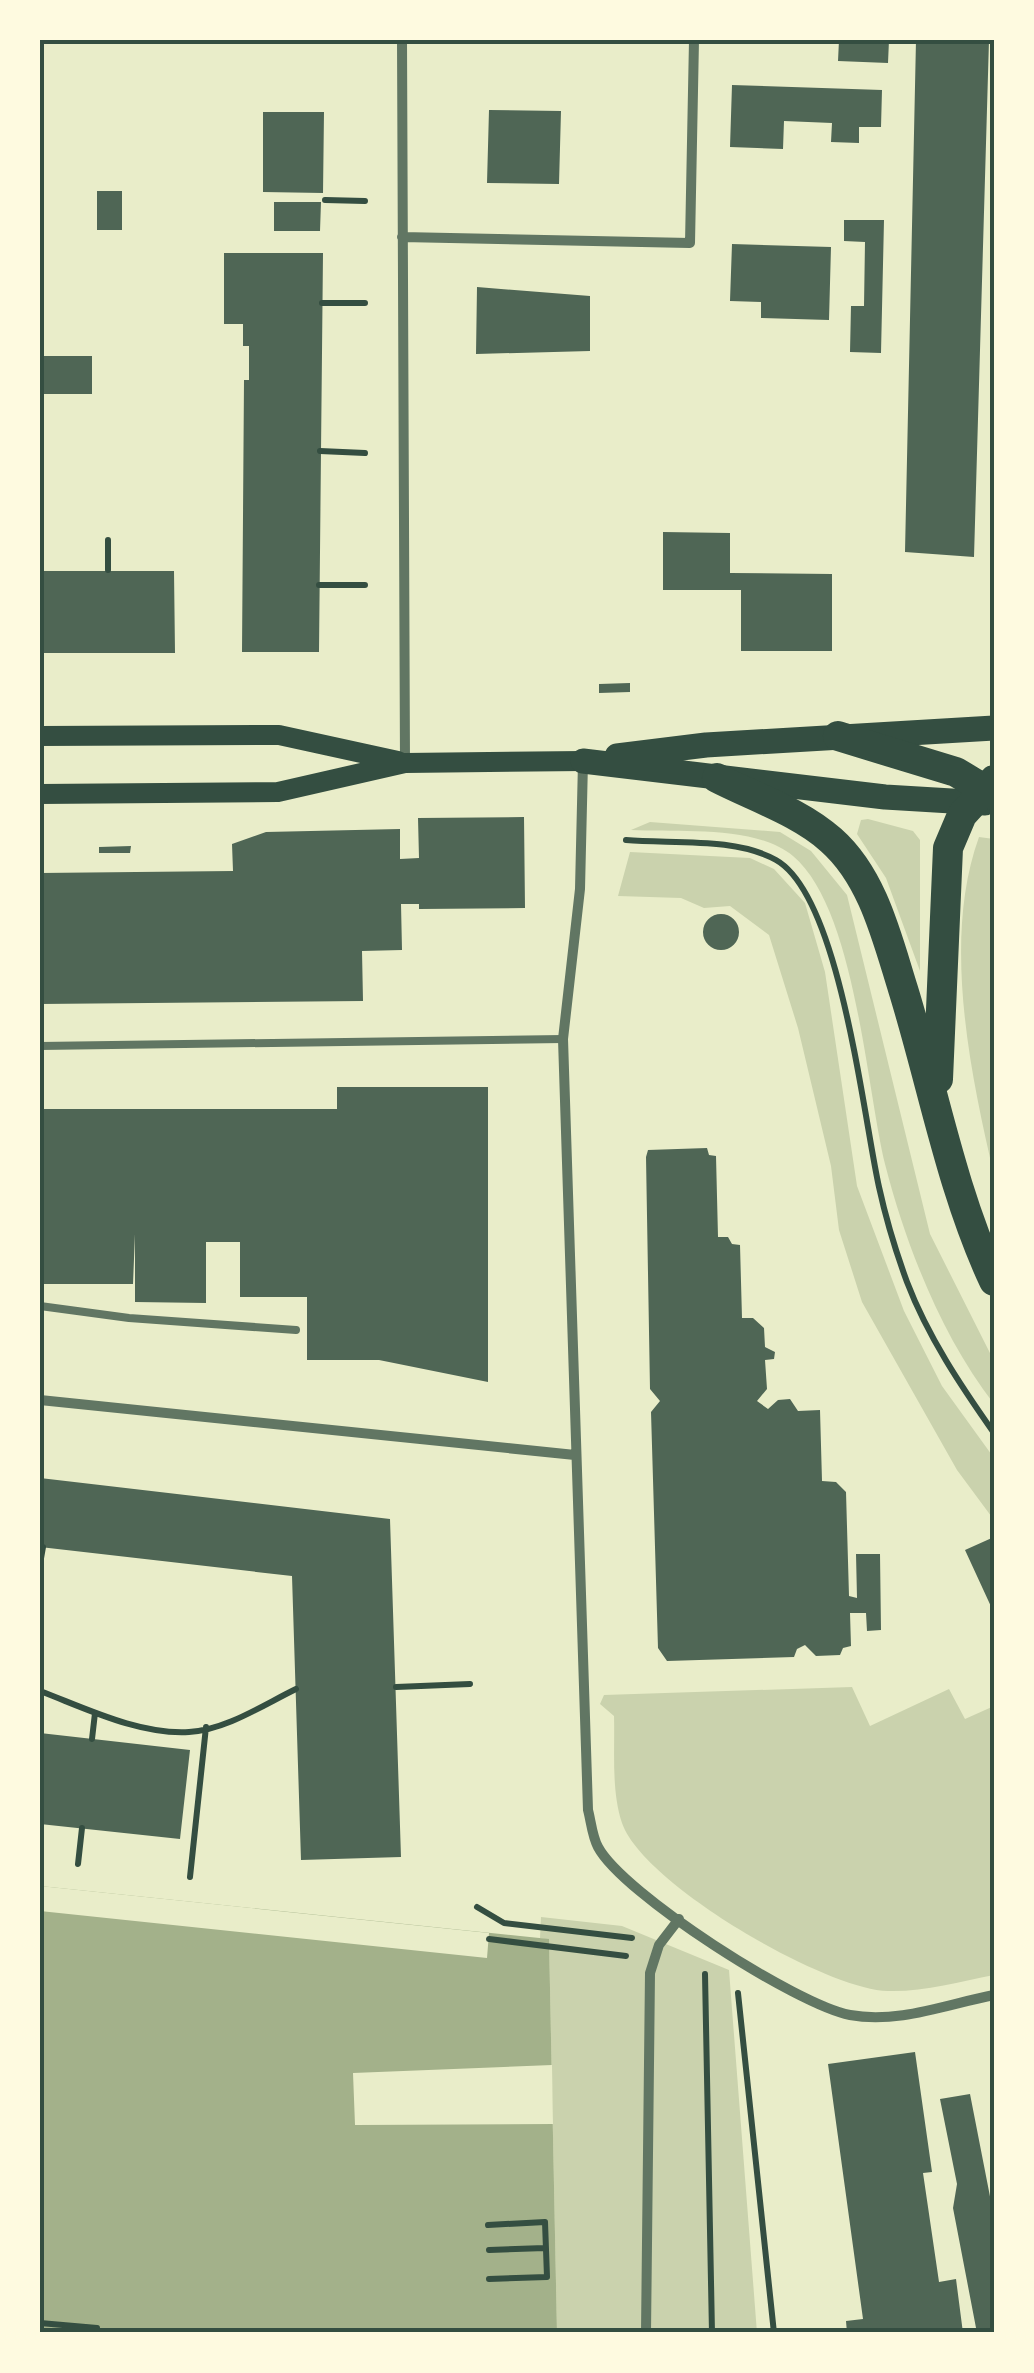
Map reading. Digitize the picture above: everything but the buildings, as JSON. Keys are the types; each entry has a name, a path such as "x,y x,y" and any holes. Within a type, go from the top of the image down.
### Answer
{"highway":[{"path":"838,736 956,772 987,794 954,832 944,877 938,1102"},
{"path":"717,778 808,823 846,854 874,904 938,1102 956,1179 994,1280"}],"main road":[{"path":"40,794 278,792 405,763 582,761 706,745 994,728"},
{"path":"40,736 279,735 405,763"},
{"path":"582,761 717,778 987,794"}],"street":[{"path":"402,40 405,763"},
{"path":"402,237 690,243 694,40"},
{"path":"582,761 580,889 563,1039 588,1810 598,1846 618,1872 679,1919 812,2004 852,2016 898,2016 994,1995"},
{"path":"40,1400 574,1455"},
{"path":"646,2333 650,1973 659,1945 679,1919"}],"lane":[{"path":"40,1046 563,1039"},
{"path":"40,1306 129,1318 296,1330"}],"path":[{"path":"325,200 366,201"},
{"path":"322,303 365,303"},
{"path":"320,452 365,453"},
{"path":"108,540 108,570"},
{"path":"320,585 364,584"},
{"path":"626,840 750,850 778,861 801,883 835,967 880,1192 908,1284 949,1367 994,1434"},
{"path":"40,1564 43,1547"},
{"path":"396,1687 470,1684"},
{"path":"40,1691 149,1727 189,1732 231,1721 296,1690"},
{"path":"92,1739 95,1712"},
{"path":"190,1877 206,1728"},
{"path":"78,1864 82,1828"},
{"path":"477,1906 504,1923 630,1939 679,1919 705,1971 712,2333"},
{"path":"488,1938 635,1957"},
{"path":"730,1952 774,2333"},
{"path":"488,2225 545,2222 547,2277 489,2279"},
{"path":"489,2250 546,2248"},
{"path":"41,2333 41,2323 98,2328"}],"shaded area":[{"path":"861,820 913,831 920,840 920,971 886,878 857,834"},
{"path":"650,822 780,832 811,851 847,895 930,1234 994,1361 994,1404 942,1320 904,1227 885,1164 844,955 814,881 793,856 758,839 715,832 631,830"},
{"path":"979,837 994,839 994,1175 969,1050 961,962 962,918"},
{"path":"630,852 750,858 774,869 805,903 825,972 857,1186 904,1311 942,1386 994,1458 994,1520 957,1470 862,1302 839,1230 831,1166 798,1028 769,935 730,906 704,908 681,898 618,896"},
{"path":"852,1687 870,1726 949,1689 965,1719 994,1706 994,1975 928,1988 888,1991 859,1986 822,1972 781,1953 699,1902 663,1875 637,1848 622,1823 615,1784 614,1716 600,1704 604,1695"},
{"path":"40,1886 549,1939 557,2333 40,2333"},
{"path":"541,1917 622,1926 729,1970 757,2333 557,2333 549,1940 540,1938"}],"pier":[{"path":"40,1886 489,1933 487,1958 40,1911"},
{"path":"552,2065 553,2124 355,2125 353,2073"}]}
